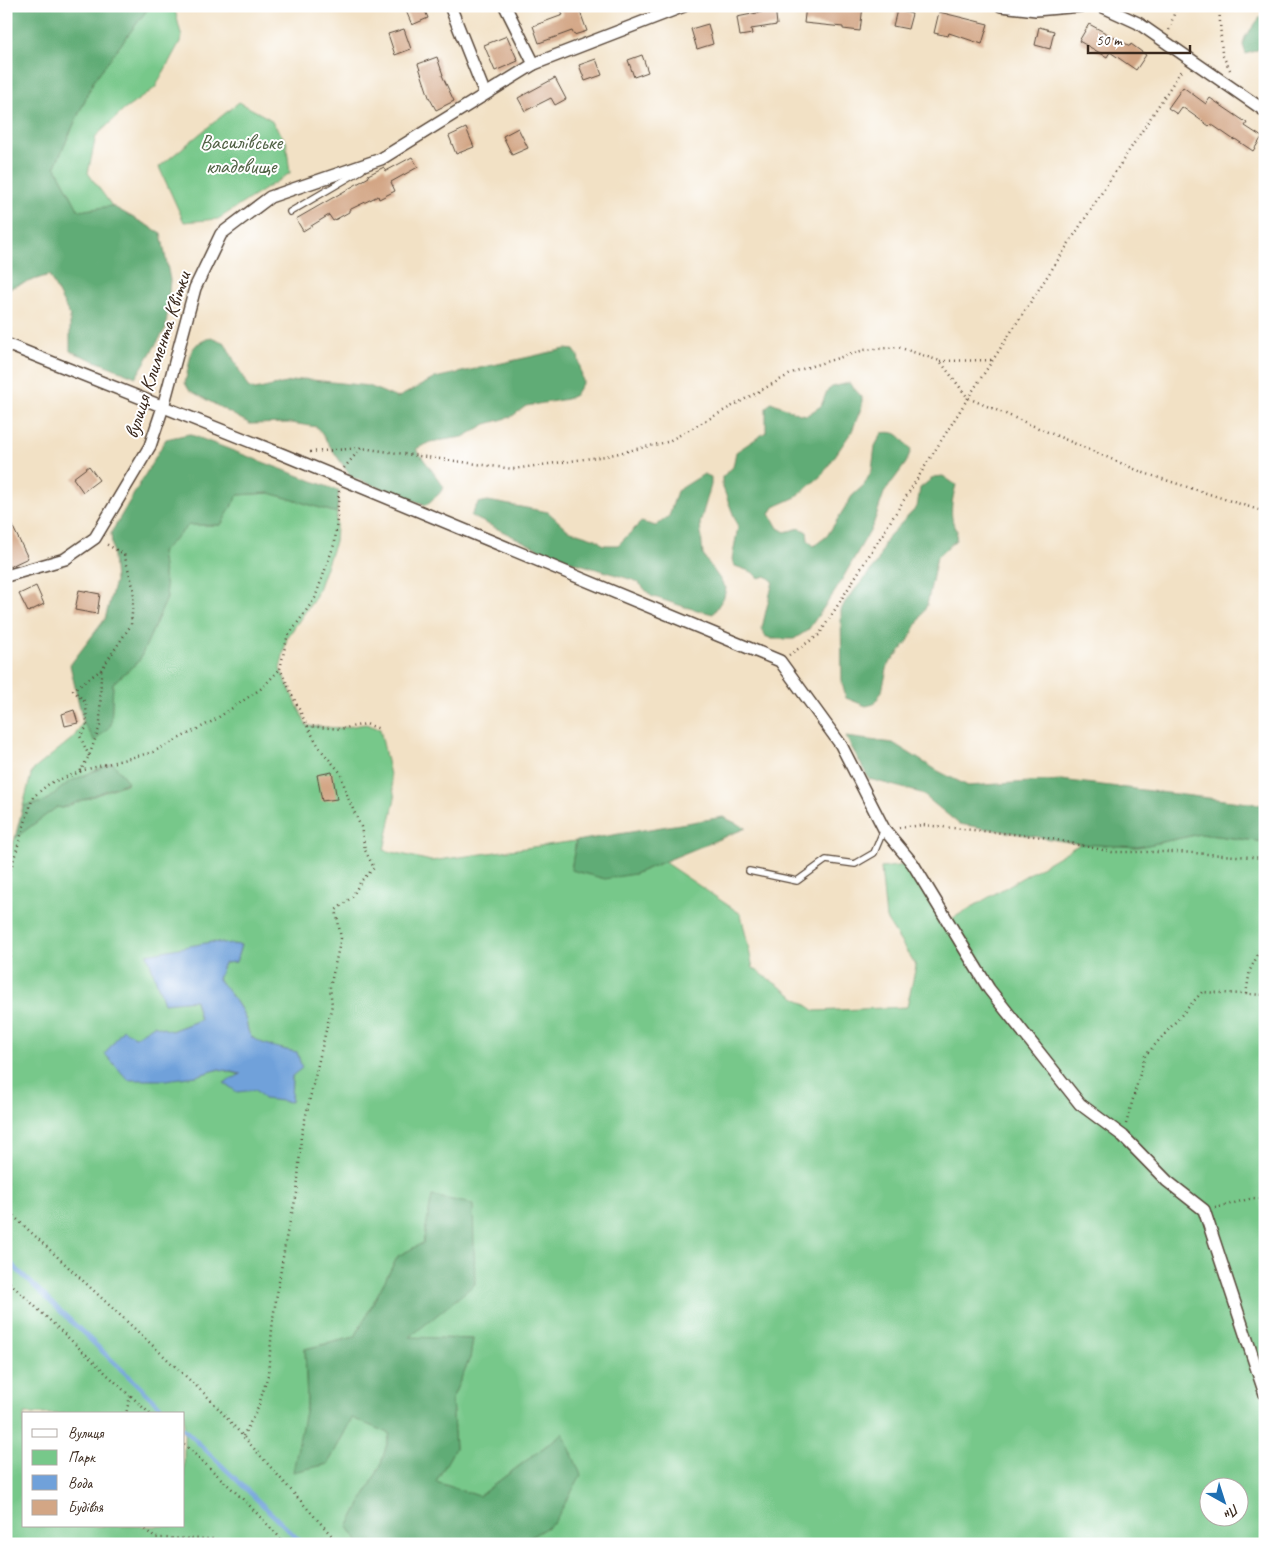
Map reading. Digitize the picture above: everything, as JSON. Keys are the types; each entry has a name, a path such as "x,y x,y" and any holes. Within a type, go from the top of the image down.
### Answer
{"street":[{"path":"450,6 485,94"},
{"path":"505,6 534,64"},
{"name":"вулиця Климента Квітки","path":"6,576 65,559 95,538 150,446 195,288 221,234 270,197 381,159 534,64 684,6"},
{"path":"1001,6 1036,10 1081,6"},
{"path":"1101,6 1138,23 1265,111"},
{"path":"6,344 284,455 780,661 841,745 884,829 913,864 989,989 1080,1104 1123,1136 1167,1181 1204,1210 1265,1394"}],"lane":[{"path":"290,212 381,159"},
{"path":"749,871 797,881 826,860 856,864 874,853 884,829"}],"path":[{"path":"1166,41 1175,11 1179,6"},
{"path":"1219,6 1222,54 1241,94"},
{"path":"780,661 819,635 968,398 1189,59"},
{"path":"284,455 361,448 513,469 606,456 667,442 796,371 864,350 898,347 940,361 993,360"},
{"path":"940,361 968,398 1144,473 1265,512"},
{"path":"337,477 361,448"},
{"path":"6,884 33,797 50,784 80,772 154,752 213,721 262,688 280,669 287,638 315,598 335,542 339,491"},
{"path":"89,756 80,736 87,727 86,703 74,690 101,670 131,625 134,590 124,554 95,538"},
{"path":"244,1436 258,1408 268,1375 273,1318 287,1233 297,1193 301,1136 332,1006 330,987 342,938 336,910 352,897 361,880 374,868 365,850 361,827 348,798 340,772 321,750 307,726 280,669"},
{"path":"80,772 89,756 100,726 101,670"},
{"path":"307,726 340,728 366,724 380,730"},
{"path":"884,829 923,825 1043,837 1112,852 1179,852 1265,858"},
{"path":"1246,994 1250,970 1265,941"},
{"path":"6,942 11,954 6,968"},
{"path":"1123,1136 1145,1056 1202,992 1265,995"},
{"path":"1204,1210 1253,1198 1265,1199"},
{"path":"6,1209 209,1398 339,1544"},
{"path":"6,1279 148,1412"},
{"path":"126,1412 130,1396"},
{"path":"185,1445 286,1544"},
{"path":"143,1528 154,1538 214,1539 232,1544"}],"green space":[{"path":"6,6 78,6 79,8 81,6 150,6 94,80 55,166 79,211 112,206 161,233 170,280 166,328 136,377 70,351 70,316 49,275 6,289"},
{"path":"150,6 174,6 182,38 155,88 124,110 96,136 88,173 112,206 79,211 55,166 94,80"},
{"path":"1265,11 1265,47 1246,54 1243,45 1245,37"},
{"name":"Василівське кладовище","path":"239,102 270,119 286,141 290,173 218,219 184,222 159,167"},
{"path":"211,337 225,343 248,387 255,390 303,379 369,386 397,398 435,378 565,349 574,350 578,356 583,382 575,395 567,399 526,406 511,417 486,424 463,437 430,442 416,449 444,487 426,505 351,477 317,427 291,423 250,424 189,390 185,383 192,350 197,344"},
{"path":"849,383 862,397 862,406 852,431 822,475 796,497 774,507 770,514 778,528 785,532 800,528 807,532 808,540 814,546 827,536 852,496 864,485 872,470 875,446 882,433 896,434 911,450 906,463 884,493 873,525 836,590 808,630 794,639 772,639 765,636 762,628 773,581 766,576 758,578 752,572 735,566 732,559 738,527 722,485 722,477 733,467 736,452 766,432 766,408 771,402 807,415 821,406 827,391 832,387"},
{"path":"189,434 339,491 337,513 270,493 238,495 221,525 189,525 161,552 167,598 139,661 113,683 111,725 95,741 83,722 70,665 105,619 115,581 111,533 166,439"},
{"path":"704,474 711,477 711,485 700,523 703,555 726,588 724,597 713,614 651,596 640,584 633,580 553,556 471,516 478,503 488,501 548,512 568,530 596,539 603,545 618,545 641,522 656,526 669,516 677,491"},
{"path":"943,476 956,485 953,497 952,520 957,531 956,540 937,557 927,605 907,643 888,665 882,691 874,704 866,706 846,698 842,683 841,610 845,602 877,563 886,539 917,507 920,488 934,477"},
{"path":"270,493 337,513 335,542 315,598 287,638 280,669 307,726 340,728 366,724 380,729 395,798 384,850 431,861 576,841 571,870 634,874 664,862 741,914 753,968 815,1011 907,1007 916,966 886,919 881,868 913,864 948,921 1080,844 1138,847 1200,834 1265,842 1265,1544 519,1544 554,1523 563,1433 479,1496 436,1482 455,1448 452,1399 470,1358 473,1339 409,1338 433,1196 423,1243 398,1256 355,1337 305,1349 307,1401 294,1471 328,1464 352,1417 390,1434 380,1467 348,1527 360,1544 6,1544 6,866 15,838 57,807 62,808 128,783 113,763 69,782 44,802 23,806 32,771 74,737 83,722 95,741 111,725 113,683 139,661 167,598 161,552 189,525 221,525 237,495","holes":["211,942 241,945 236,962 224,963 218,979 241,1009 251,1036 267,1045 297,1052 292,1076 291,1101 256,1090 242,1075 219,1069 196,1076 116,1039 123,1030 135,1037 171,1031 200,1020 195,1000"]},
{"path":"846,737 893,743 938,771 968,786 1061,780 1265,805 1265,842 1200,834 1138,847 1080,844 959,824 921,793 869,779"},
{"path":"113,763 128,782 62,808 57,807 15,838 23,806 44,802 69,782"},
{"path":"723,817 746,828 634,874 605,879 571,870 576,841"},
{"path":"432,1196 473,1204 475,1284 410,1337 473,1339 470,1358 452,1399 455,1448 436,1482 479,1496 563,1433 581,1475 554,1523 519,1544 360,1544 348,1527 380,1467 390,1434 352,1418 328,1464 293,1472 307,1401 305,1349 355,1337 398,1256 423,1243"}],"water":[{"path":"211,942 241,945 236,962 224,963 218,979 241,1010 251,1036 268,1045 297,1052 302,1068 292,1076 291,1102 264,1099 256,1090 237,1092 224,1083 241,1074 219,1069 196,1076 166,1080 128,1080 105,1054 123,1029 135,1037 154,1025 171,1031 200,1020 195,1000 164,1003 147,954"}],"building":[{"path":"404,6 423,6 428,18 412,25"},
{"path":"559,6 578,6 587,31 574,35 572,31 539,43 533,26 563,15"},
{"path":"762,6 775,6 777,25 751,29 752,34 740,36 737,17 762,12"},
{"path":"806,6 863,6 860,31 843,29 843,27 804,23"},
{"path":"897,10 912,14 908,29 893,26"},
{"path":"939,12 988,24 982,44 949,33 948,36 934,33"},
{"path":"708,24 713,44 697,49 691,29"},
{"path":"1089,24 1130,46 1131,44 1146,55 1136,70 1110,52 1107,57 1079,41"},
{"path":"1039,27 1054,31 1050,49 1035,45"},
{"path":"404,29 411,49 395,55 388,34"},
{"path":"507,36 518,61 495,71 484,45"},
{"path":"642,55 648,72 634,77 628,60"},
{"path":"437,57 442,75 454,101 436,110 429,97 418,64"},
{"path":"596,59 602,75 585,81 579,65"},
{"path":"555,78 566,99 555,105 551,98 525,111 518,98"},
{"path":"1183,87 1206,104 1210,98 1247,123 1245,126 1262,137 1253,151 1211,124 1209,126 1182,107 1177,114 1168,108"},
{"path":"466,128 474,147 456,154 449,136"},
{"path":"518,128 528,148 512,155 503,136"},
{"path":"412,157 418,167 391,182 395,191 379,199 378,196 349,210 349,212 333,221 329,215 303,231 296,219 369,177 368,175 384,167 386,171"},
{"path":"89,466 99,480 83,492 73,478"},
{"path":"6,513 28,558 9,567 6,560"},
{"path":"36,586 44,604 28,612 19,594"},
{"path":"79,590 100,594 97,614 75,610"},
{"path":"74,710 78,723 65,726 62,714"},
{"path":"332,772 337,799 322,801 317,775"}],"waterway":[{"path":"6,1259 166,1412"},
{"path":"185,1430 303,1544"}]}
